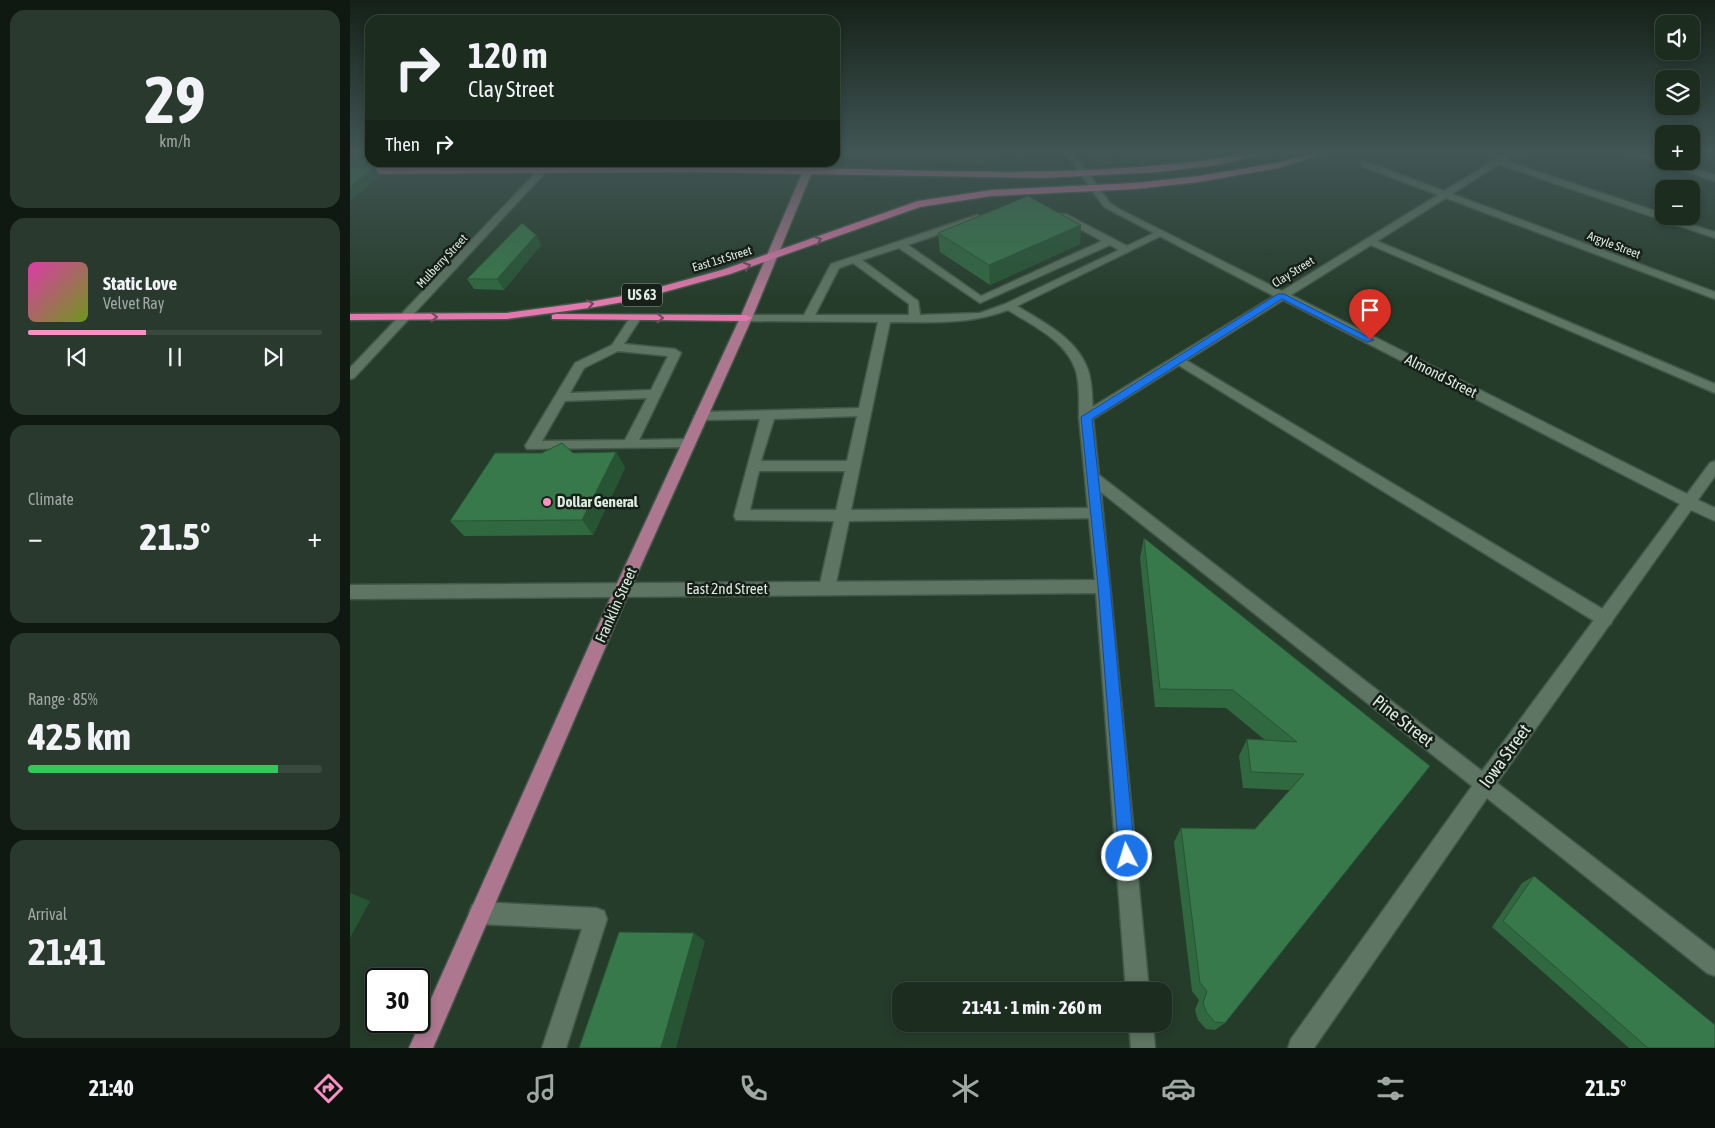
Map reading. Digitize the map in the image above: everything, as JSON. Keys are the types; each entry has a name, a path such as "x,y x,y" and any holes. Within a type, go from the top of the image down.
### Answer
{"highway":[{"name":"East 1st Street","path":"350,317 507,316 635,297 683,285 773,257 854,225 918,204 943,200"},
{"path":"507,316 746,318"}],"main road":[{"name":"Franklin Street","path":"421,1048 622,590 746,318 796,200"}],"street":[{"name":"Mulberry Street","path":"350,375 516,200"},
{"name":"Almond Street","path":"1104,200 1116,211 1160,234 1715,515"},
{"name":"Clay Street","path":"1086,417 1436,200"},
{"name":"Argyle Street","path":"1461,200 1715,296"},
{"path":"1612,200 1715,235"},
{"path":"1054,212 1127,250"},
{"path":"808,318 835,266 989,214"},
{"path":"746,318 971,318 996,312 1160,234"},
{"path":"980,300 1110,241"},
{"path":"1370,241 1715,389"},
{"path":"900,244 996,312"},
{"path":"854,259 914,303 915,319"},
{"path":"1009,306 1054,336 1073,352 1082,373 1104,586 1137,982"},
{"path":"635,318 616,347 579,366 532,446 688,444"},
{"path":"827,588 885,318"},
{"path":"616,347 675,353 630,444"},
{"path":"1179,360 1604,619"},
{"path":"561,397 656,394"},
{"path":"701,416 865,412"},
{"path":"768,415 741,516 1096,514"},
{"path":"753,466 853,466"},
{"name":"Iowa Street","path":"1300,1048 1484,784 1715,466"},
{"name":"Pine Street","path":"1092,477 1715,965"},
{"name":"East 2nd Street","path":"350,592 1104,586"},
{"path":"480,913 596,919 554,1048"},
{"path":"1141,1032 1142,1048"}],"building":[{"path":"1018,200 1035,200 1081,225 989,265 938,233"},
{"path":"522,223 536,235 497,279 467,279"},
{"name":"Dollar General","path":"562,443 573,453 616,452 582,520 450,521 495,453 542,453"},
{"path":"1144,538 1430,766 1225,1023 1215,1022 1207,1013 1203,1003 1207,991 1200,983 1181,828 1255,829 1304,774 1251,772 1247,739 1297,742 1233,690 1160,689"},
{"path":"1534,876 1715,1025 1715,1048 1648,1048 1503,921"},
{"path":"619,932 694,933 661,1048 579,1048"}],"place":[{"name":"Dollar General","path":"547,502"}],"route":[{"path":"1127,856 1104,586 1086,417 1281,296 1370,340"}]}
